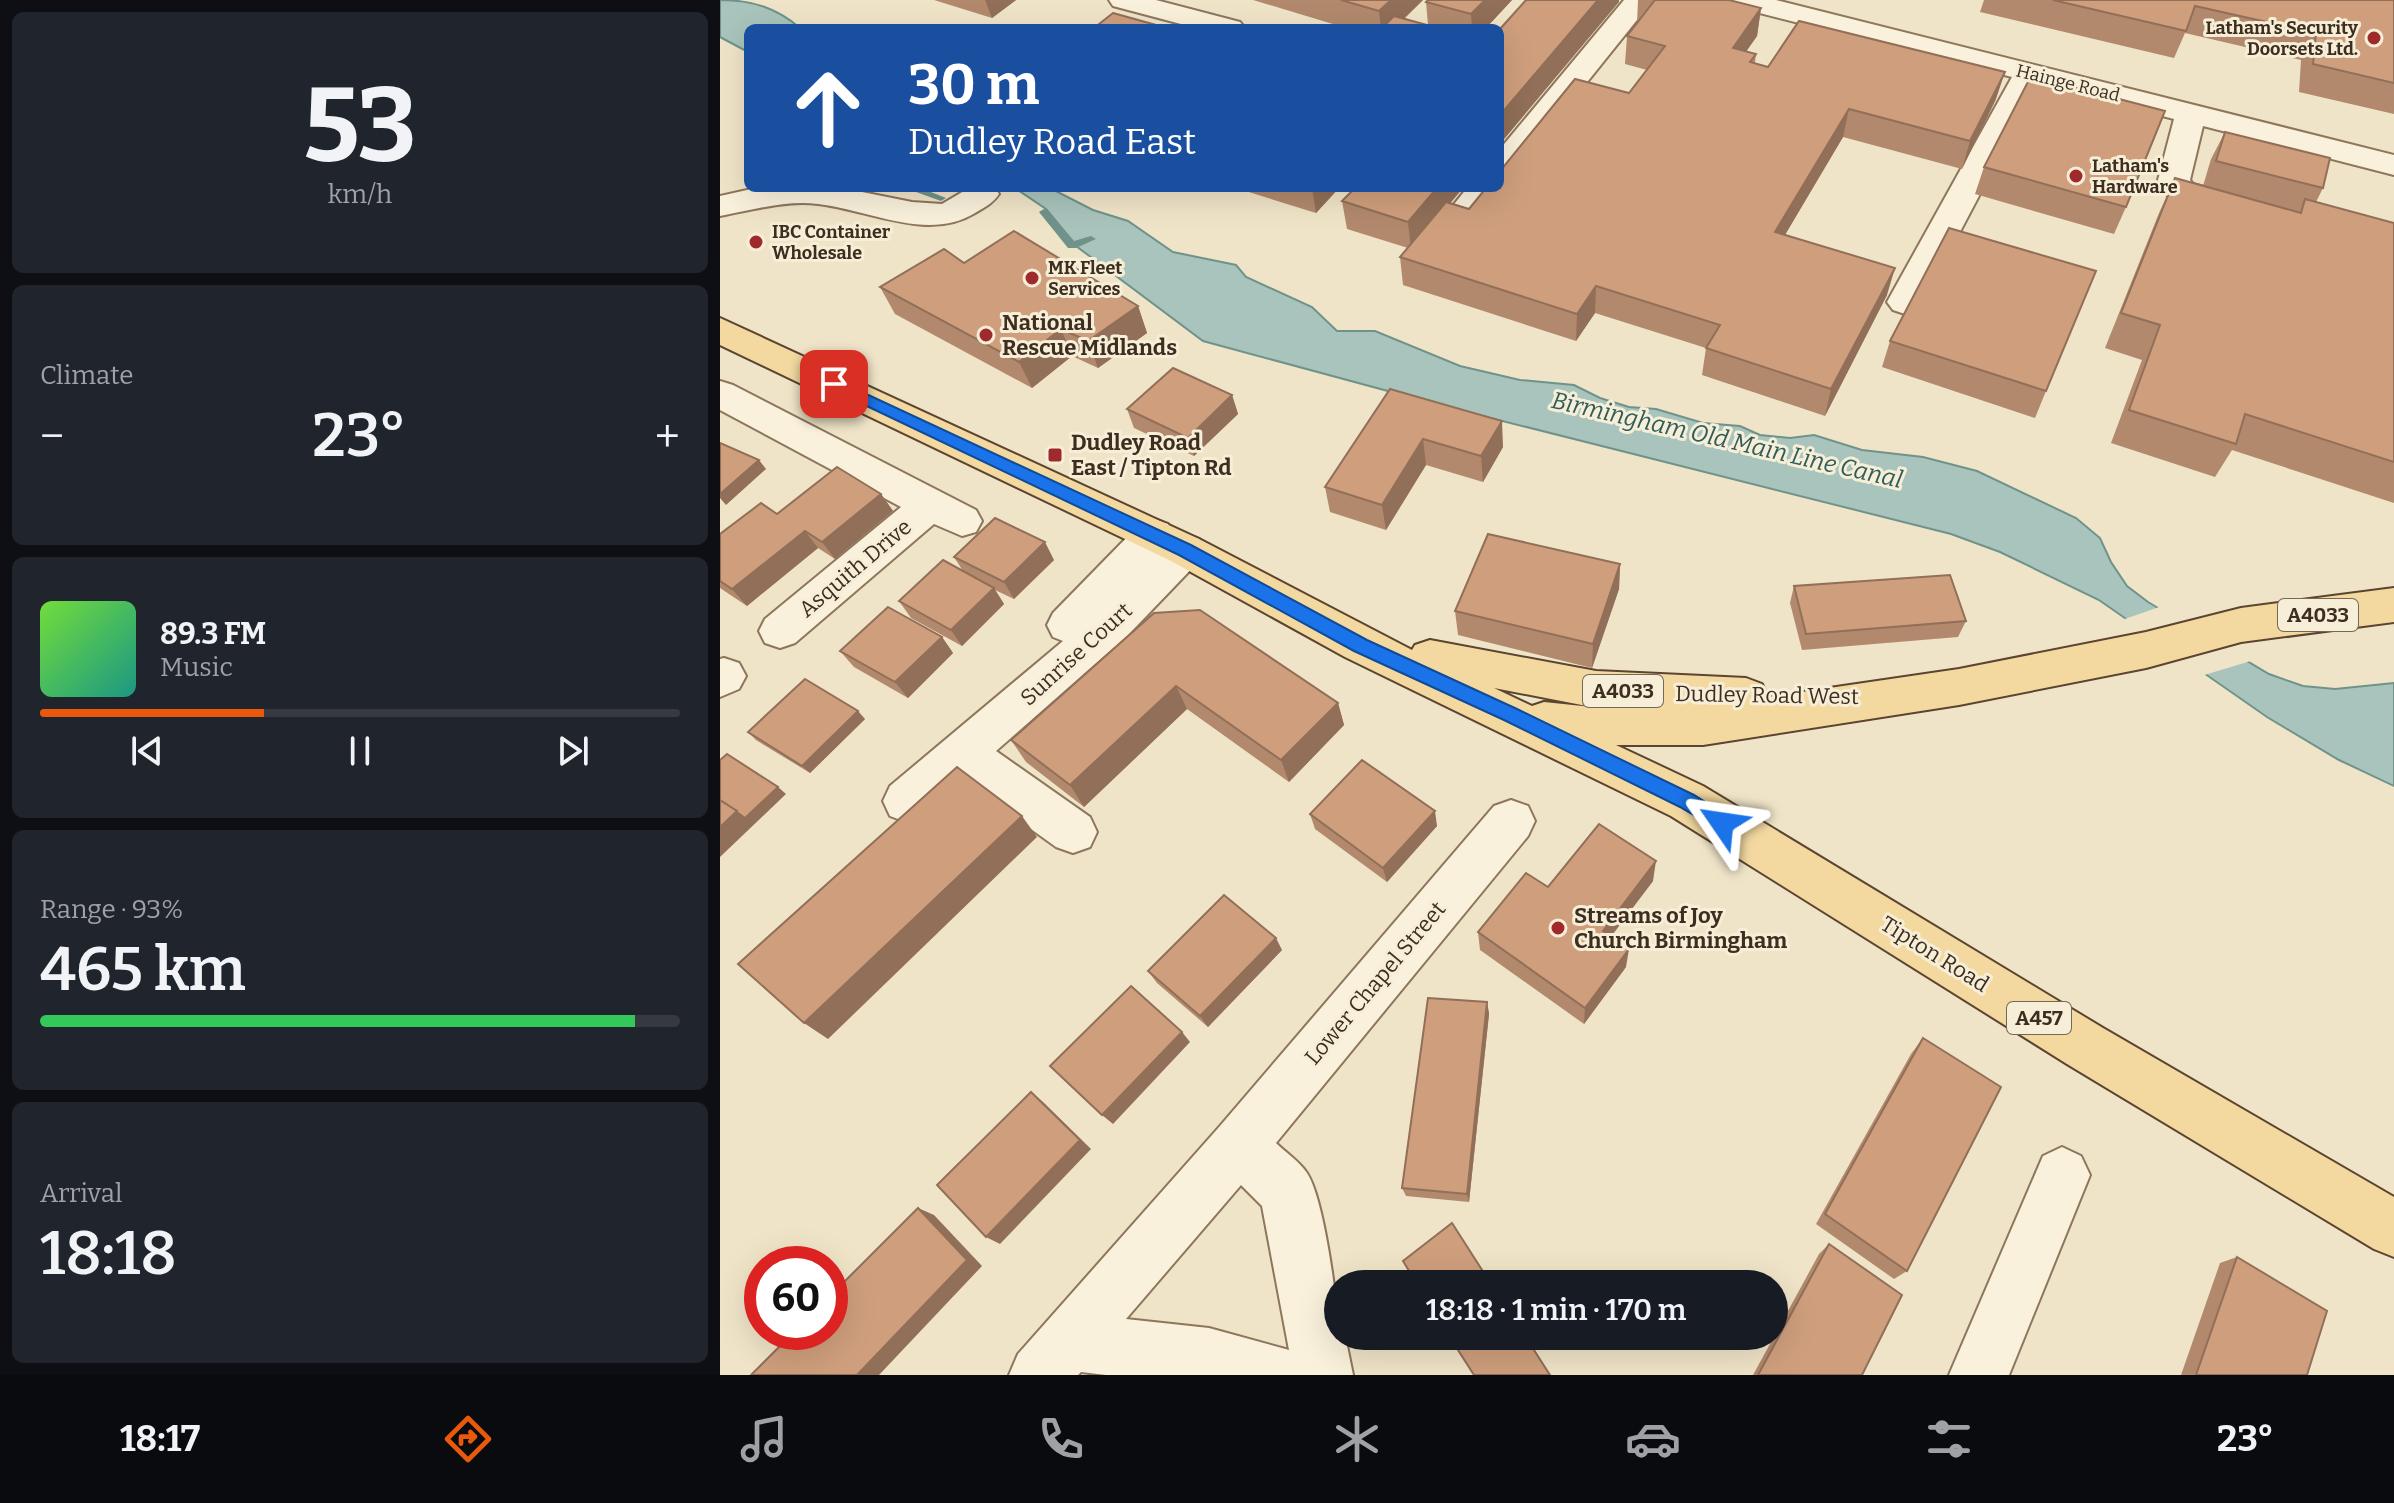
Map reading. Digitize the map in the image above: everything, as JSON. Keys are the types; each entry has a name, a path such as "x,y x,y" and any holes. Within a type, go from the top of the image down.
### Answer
{"main road":[{"name":"A457","path":"720,330 1169,543 1360,645 1511,714"},
{"name":"Dudley Road West","path":"1511,714 1570,726 1703,726 1959,687 2146,650 2241,625 2394,605"},
{"name":"Dudley Road West","path":"1360,645 1596,689 1723,697 1890,697"},
{"name":"Tipton Road","path":"1511,714 1687,801 2085,1046 2394,1229"},
{"name":"Dudley Road West","path":"1687,801 1679,775 1683,756 1687,739 1703,726"}],"street":[{"path":"1123,0 1215,24"},
{"path":"1504,165 1639,0"},
{"name":"Hainge Road","path":"1742,0 1802,7 2029,73 2394,165"},
{"path":"1905,302 2029,73"},
{"path":"2191,114 2174,180 2176,186 2181,191 2257,211"},
{"path":"720,206 777,194 817,193 912,213 948,215 983,194"},
{"name":"Asquith Drive","path":"720,394 946,513 780,631"},
{"name":"Sunrise Court","path":"906,801 951,745 1113,623 1169,543"},
{"path":"951,745 1073,832"},
{"name":"Lower Chapel Street","path":"1053,1358 1239,1145 1511,821"},
{"path":"1239,1145 1287,1192 1323,1375"},
{"path":"1979,1375 2062,1175"},
{"name":"Lower Chapel Street","path":"1053,1358 1209,1358 1278,1375"}],"water":[{"path":"720,0 763,6 794,24 744,24 744,50 720,37"},
{"name":"Birmingham Old Main Line Canal","path":"1021,192 1058,192 1093,210 1128,221 1173,252 1236,265 1246,277 1312,307 1337,331 1375,331 1460,366 1520,380 1574,385 1600,398 1629,407 1656,409 1703,423 1740,426 1760,435 1790,438 1814,435 1862,450 1923,457 1977,471 2076,518 2100,538 2127,586 2148,602 2269,674 2303,686 2335,689 2394,683 2394,786 2339,760 2267,717 2099,600 2000,552 1951,534 1447,407 1203,341 1076,246 1046,209"}],"pier":[{"path":"2162,606 2254,660 2201,676 2122,620"}],"building":[{"path":"1341,0 1391,0 1379,11"},
{"path":"1485,0 1471,14 1426,2"},
{"path":"1526,0 1598,0 1504,110 1504,25"},
{"path":"1655,0 1729,0 1761,8 1733,48 1756,54 1750,62 1768,67 1799,21 2005,72 1970,141 1849,109 1775,232 1895,268 1831,389 1706,348 1720,325 1596,286 1577,314 1400,257 1446,202 1469,209 1483,192 1504,192 1504,166 1575,79 1629,93 1665,46 1627,36"},
{"path":"2053,0 2394,0 2394,83 2313,64 2316,33 2195,6 2186,31"},
{"path":"1113,13 1153,24 1099,24"},
{"path":"1394,16 1423,24 1386,24"},
{"path":"2031,76 2165,111 2126,207 1984,167"},
{"path":"2225,132 2330,158 2323,188 2216,161"},
{"path":"2175,178 2301,213 2305,199 2394,223 2394,462 2245,414 2236,444 2129,410 2160,325 2121,313"},
{"path":"1351,192 1434,192 1408,222 1342,201"},
{"path":"1949,228 2096,271 2046,391 1890,341"},
{"path":"1014,231 1138,306 1088,341 1061,329 1019,362 880,287 944,249 964,263"},
{"path":"1173,368 1232,395 1188,438 1127,409"},
{"path":"1390,389 1502,421 1481,456 1423,439 1382,505 1325,487"},
{"path":"720,443 759,460 720,494"},
{"path":"837,467 881,494 822,542 805,531 732,589 720,581 720,534 761,503 777,514"},
{"path":"995,518 1045,542 1004,582 954,557"},
{"path":"1488,534 1620,564 1593,644 1455,611"},
{"path":"943,560 994,588 951,630 899,601"},
{"path":"1950,575 1966,621 1806,634 1794,586"},
{"path":"888,607 942,637 895,682 840,651"},
{"path":"1200,610 1338,703 1281,760 1176,686 1070,785 1011,740 1154,613"},
{"path":"805,679 858,711 802,766 748,732"},
{"path":"727,754 778,787 745,818 720,800 720,760"},
{"path":"1362,760 1435,811 1383,868 1310,814"},
{"path":"957,767 1022,816 804,1023 738,964"},
{"path":"720,800 737,811 720,827"},
{"name":"Streams of Joy Church Birmingham","path":"1599,824 1656,861 1603,931 1629,949 1585,1008 1478,932 1526,873 1548,887"},
{"path":"1224,895 1276,938 1200,1016 1148,971"},
{"path":"1131,986 1182,1032 1102,1115 1050,1066"},
{"path":"1428,998 1487,1002 1467,1194 1402,1188"},
{"path":"1923,1038 2001,1087 1907,1271 1825,1214"},
{"path":"1031,1092 1080,1140 986,1237 937,1185"},
{"path":"918,1208 967,1260 857,1375 751,1375 776,1350 848,1350 848,1278"},
{"path":"1452,1223 1482,1270 1408,1270 1403,1261"},
{"path":"1829,1244 1902,1295 1862,1375 1758,1375 1772,1350 1788,1350 1788,1320"},
{"path":"2237,1257 2327,1311 2307,1375 2196,1375"},
{"path":"1458,1350 1534,1350 1550,1375 1474,1375"}],"waterway":[{"path":"922,192 941,198"},
{"path":"1044,212 1072,246 1091,239"}],"place":[{"name":"Latham's Security Doorsets Ltd.","path":"2374,38"},
{"name":"Latham's Hardware","path":"2076,176"},
{"name":"IBC Container Wholesale","path":"756,242"},
{"name":"MK Fleet Services","path":"1032,278"},
{"name":"National Rescue Midlands","path":"986,335"},
{"name":"Dudley Road East / Tipton Rd","path":"1055,455"},
{"name":"Streams of Joy Church Birmingham","path":"1558,928"}],"route":[{"path":"834,384 1185,550 1360,645 1511,714 1687,801 1722,823"}]}
